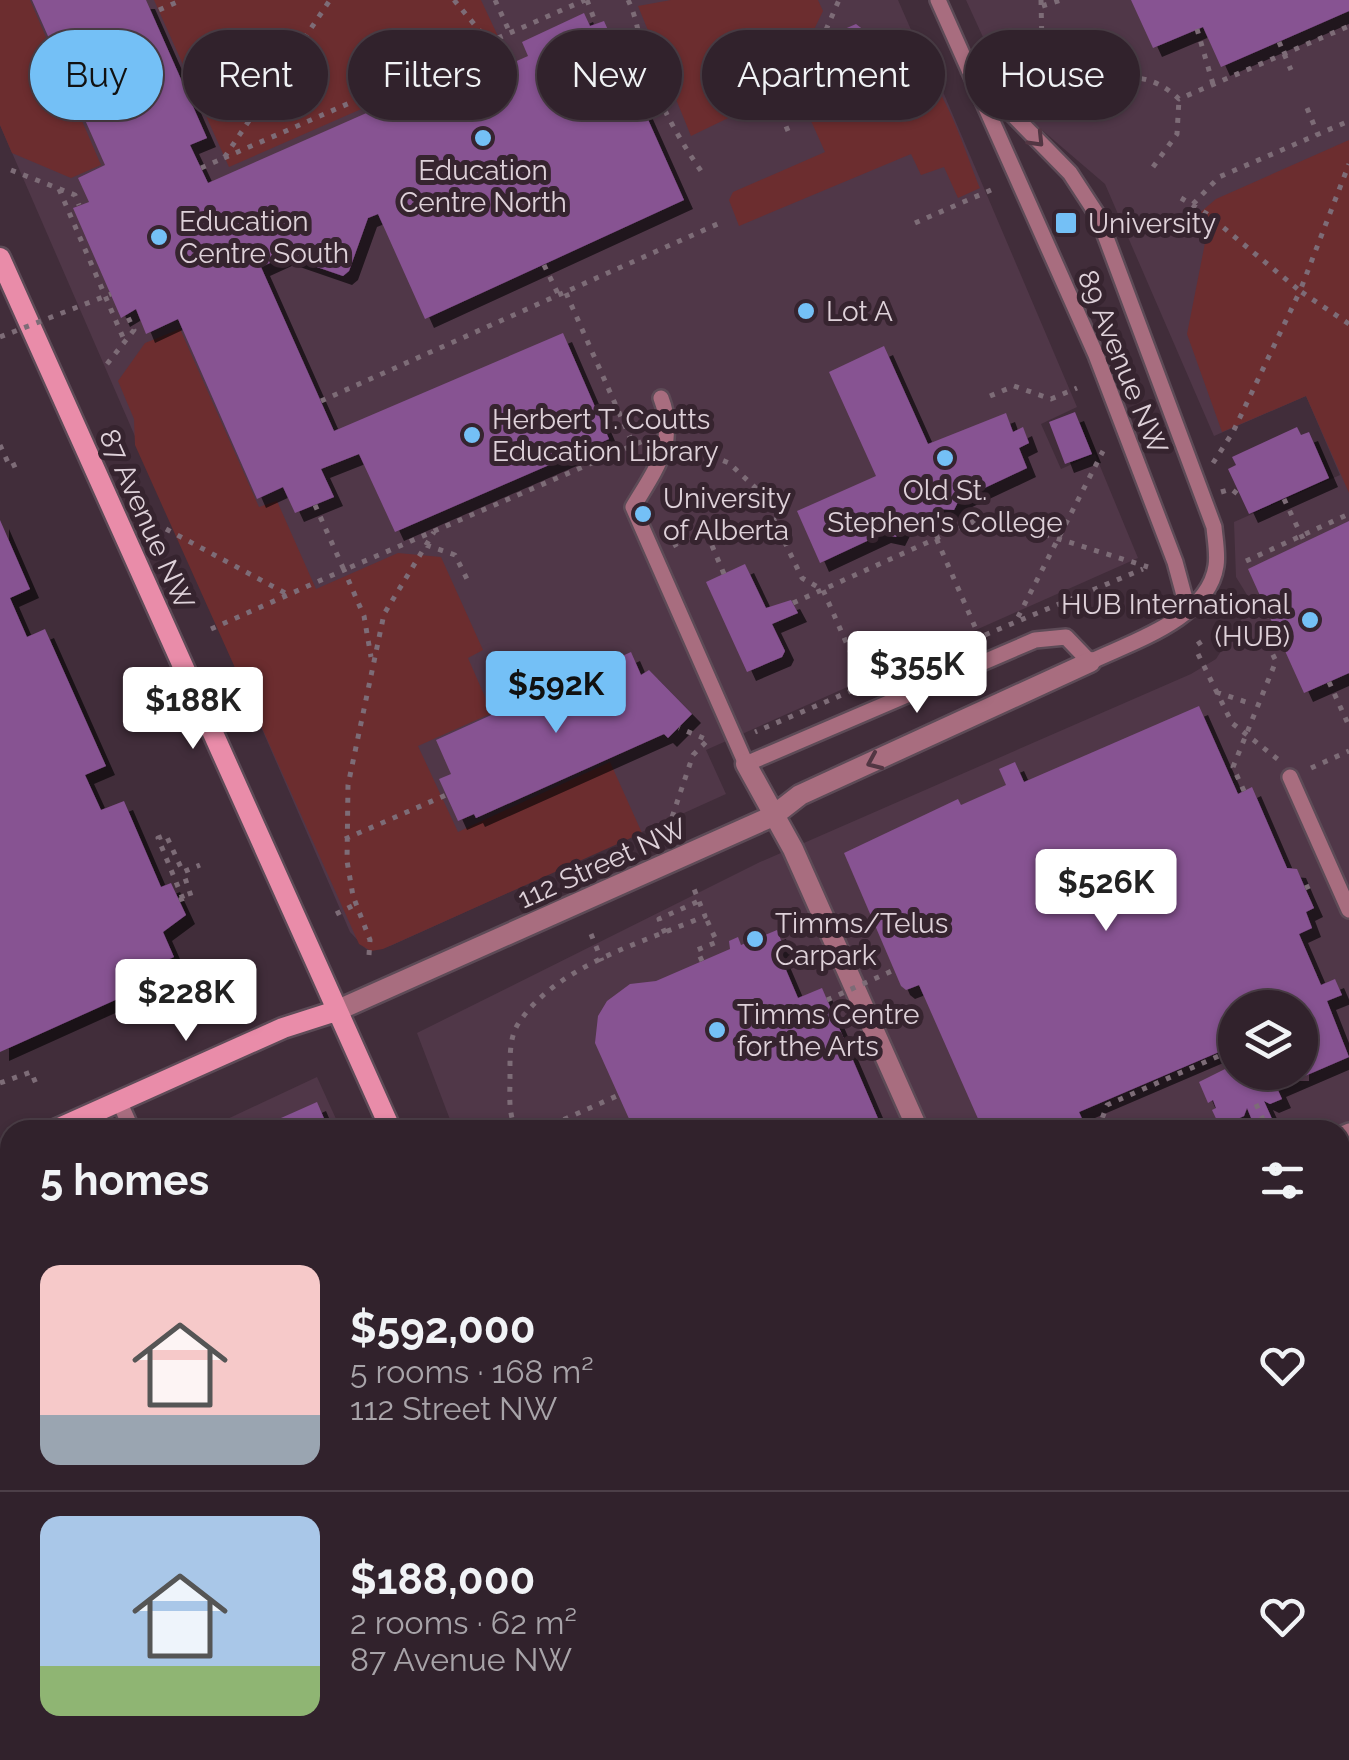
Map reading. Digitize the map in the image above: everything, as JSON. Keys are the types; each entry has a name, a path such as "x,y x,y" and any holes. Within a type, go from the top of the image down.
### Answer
{"main road":[{"name":"87 Avenue NW","path":"0,258 386,1120"},
{"name":"112 Street NW","path":"77,1120 283,1028 336,1012"}],"street":[{"name":"112 Street NW","path":"336,1012 773,816 800,795 1090,662"},
{"path":"746,764 794,848 914,1120"}],"lane":[{"name":"89 Avenue NW","path":"938,0 965,59"},
{"name":"89 Avenue NW","path":"992,120 1122,417 1188,610"},
{"path":"1017,120 1085,192 1202,488 1214,527 1217,562 1205,592 1188,610"},
{"path":"661,398 670,424 668,443 633,507 746,764 1048,636 1066,637 1090,662"},
{"name":"112 Street NW","path":"1090,662 1188,610"},
{"path":"1290,777 1349,910"},
{"path":"118,1101 127,1120"}],"path":[{"path":"159,10 182,0"},
{"path":"224,158 330,0"},
{"path":"454,0 478,30"},
{"path":"495,0 509,30"},
{"path":"517,30 586,0 596,24"},
{"path":"628,0 640,25 647,67 680,141 701,171"},
{"path":"788,131 780,112 794,102 840,0"},
{"path":"1042,30 1041,3 1061,0"},
{"path":"1179,99 1349,26"},
{"path":"1197,29 1213,85"},
{"path":"1279,42 1291,70"},
{"path":"1140,77 1165,86 1179,99"},
{"path":"1152,167 1177,134 1179,99"},
{"path":"201,168 348,104"},
{"path":"1308,108 1318,135"},
{"path":"1193,204 1219,177 1349,121"},
{"path":"1202,488 1300,292 1349,164"},
{"path":"11,170 75,195 79,205"},
{"path":"58,188 125,342"},
{"path":"914,224 990,190"},
{"path":"1182,198 1300,292 1349,324"},
{"path":"321,402 722,222"},
{"path":"544,264 558,296"},
{"path":"566,292 633,444"},
{"path":"0,337 111,294"},
{"path":"108,364 134,330 128,315"},
{"path":"990,396 1014,386 1050,399 1077,388"},
{"path":"211,630 633,444 651,441"},
{"path":"0,445 10,467 22,461"},
{"path":"687,446 721,458 761,494 802,578 823,590 864,685 736,741"},
{"path":"1018,617 1103,451"},
{"path":"1284,498 1304,541"},
{"path":"314,505 368,628 372,664"},
{"path":"1246,562 1349,514"},
{"path":"926,515 979,636"},
{"path":"793,603 986,516 1148,568"},
{"path":"656,562 678,540 705,529 744,535 775,520"},
{"path":"166,529 288,595"},
{"path":"705,529 724,574"},
{"path":"369,955 370,940 356,904 346,839 348,785 366,714 372,664 390,601 434,532"},
{"path":"414,541 456,555 468,581"},
{"path":"1244,791 1233,767 1276,661 1272,653 1278,634"},
{"path":"1198,641 1216,692 1232,722 1281,762 1290,777 1349,751"},
{"path":"1329,682 1349,726"},
{"path":"1216,692 1249,704"},
{"path":"668,829 693,754 708,740 679,728"},
{"path":"346,839 446,794"},
{"path":"166,835 183,872 191,896 181,900 158,838 166,835"},
{"path":"183,872 200,865"},
{"path":"694,888 717,942 697,950 702,961"},
{"path":"665,933 659,919 699,901"},
{"path":"336,914 356,904"},
{"path":"512,1120 510,1050 516,1026 548,993 602,961 705,916"},
{"path":"591,934 602,961"},
{"path":"826,1000 894,970"},
{"path":"1102,1120 1107,1105 1218,1057"},
{"path":"0,1083 31,1072 37,1086"},
{"path":"563,1120 619,1095"},
{"path":"1256,1104 1263,1120"}],"shaded area":[{"name":"University of Alberta","path":"0,0 898,0 911,30 702,30 702,120 945,120 945,97 1077,407 1041,424 1061,469 1095,454 1138,558 706,750 726,794 390,946 366,949 350,932 0,125"},
{"path":"0,0 30,0 43,30 30,30 30,120 82,120 101,165 71,178 12,153 0,125"},
{"path":"154,0 481,0 495,30 348,30 348,115 229,167 208,120 328,120 328,30 183,30 183,65"},
{"path":"671,0 818,0 823,11 814,30 702,30 702,120 724,120 691,136 682,114 682,30 648,30 638,6"},
{"path":"966,0 1349,0 1349,1120 450,1120 417,1033 760,862 1191,674 1216,659 1252,603 1236,577 1234,522 1340,475 1306,396 1214,436 1105,184 1030,120 1140,120 1140,30 980,30"},
{"path":"945,102 980,188 958,198 944,167 921,175 911,154 739,226 729,200 733,192 825,152 811,120 945,120"},
{"path":"1349,140 1349,493 1306,396 1222,432 1187,334 1205,243 1196,216 1216,199"},
{"path":"180,329 259,507 277,501 316,589 398,553 441,557 483,650 468,658 492,713 418,746 458,832 610,762 642,833 383,949 371,951 359,944 135,445 134,419 118,381 145,343"},
{"path":"317,1077 336,1120 225,1120"}],"building":[{"path":"32,0 146,0 159,30 45,30"},
{"path":"1131,0 1349,0 1349,11 1221,67 1203,27 1153,48"},
{"path":"584,13 590,26 604,21 608,30 548,30"},
{"path":"856,24 864,30 842,30"},
{"path":"537,35 537,120 648,120 684,200 425,319 378,214 368,218 349,271 343,276 285,256 261,267 334,431 563,333 609,439 395,532 359,454 321,469 334,497 295,513 283,487 257,499 178,319 146,334 136,309 121,318 73,208 89,202 78,178 105,165 85,120 163,120 163,38 183,84 183,120 199,120 207,138 190,145 208,183 351,120 517,120 517,61 528,56 522,42"},
{"name":"Old St. Stephen's College","path":"884,346 928,444 1006,413 1013,432 1023,427 1029,443 1019,448 1027,468 959,500 954,510 940,509 902,525 896,537 882,534 820,563 797,511 876,476 829,372"},
{"path":"1075,412 1092,454 1065,464 1049,422"},
{"path":"1297,427 1301,435 1309,432 1329,478 1249,514 1228,469 1236,465 1232,457"},
{"path":"0,520 30,589 10,598 27,637 45,629 106,766 85,775 101,810 124,801 161,887 171,883 186,915 163,932 174,957 147,969 153,983 0,1052"},
{"name":"HUB International (HUB)","path":"1349,521 1349,673 1304,693 1248,569"},
{"path":"745,564 766,608 791,600 798,613 772,624 785,651 782,657 747,672 706,582"},
{"path":"631,652 641,675 649,670 692,714 668,738 664,734 476,818 474,814 458,821 439,779 451,774 436,740"},
{"path":"1199,706 1238,794 1252,787 1287,868 1297,869 1314,908 1306,912 1312,928 1299,934 1321,985 1335,979 1342,995 1327,1001 1349,1057 1318,1070 1318,990 1218,990 1218,1052 1079,1112 1083,1120 979,1120 919,985 906,990 901,986 844,853 958,799 961,805 1006,785 999,769 1015,762 1024,782"},
{"name":"Timms Centre for the Arts","path":"777,930 784,948 778,951 798,998 822,988 879,1120 630,1120 595,1043 598,1016 607,1001 630,984 656,981 730,949 729,941 738,937 741,945"},
{"path":"1218,1072 1218,1090 1278,1090 1282,1099 1270,1104 1264,1101 1273,1120 1252,1120 1247,1108 1244,1116 1235,1120 1217,1120 1213,1100 1208,1103 1199,1082"},
{"path":"317,1102 325,1120 276,1120"}],"place":[{"name":"Education Centre North","path":"483,138"},
{"name":"University","path":"1066,223"},
{"name":"Education Centre South","path":"159,237"},
{"name":"Lot A","path":"806,311"},
{"name":"Herbert T. Coutts Education Library","path":"472,435"},
{"name":"Old St. Stephen's College","path":"945,458"},
{"name":"University of Alberta","path":"643,514"},
{"name":"HUB International (HUB)","path":"1310,620"},
{"name":"Timms/Telus Carpark","path":"755,939"},
{"name":"Timms Centre for the Arts","path":"717,1030"}]}
